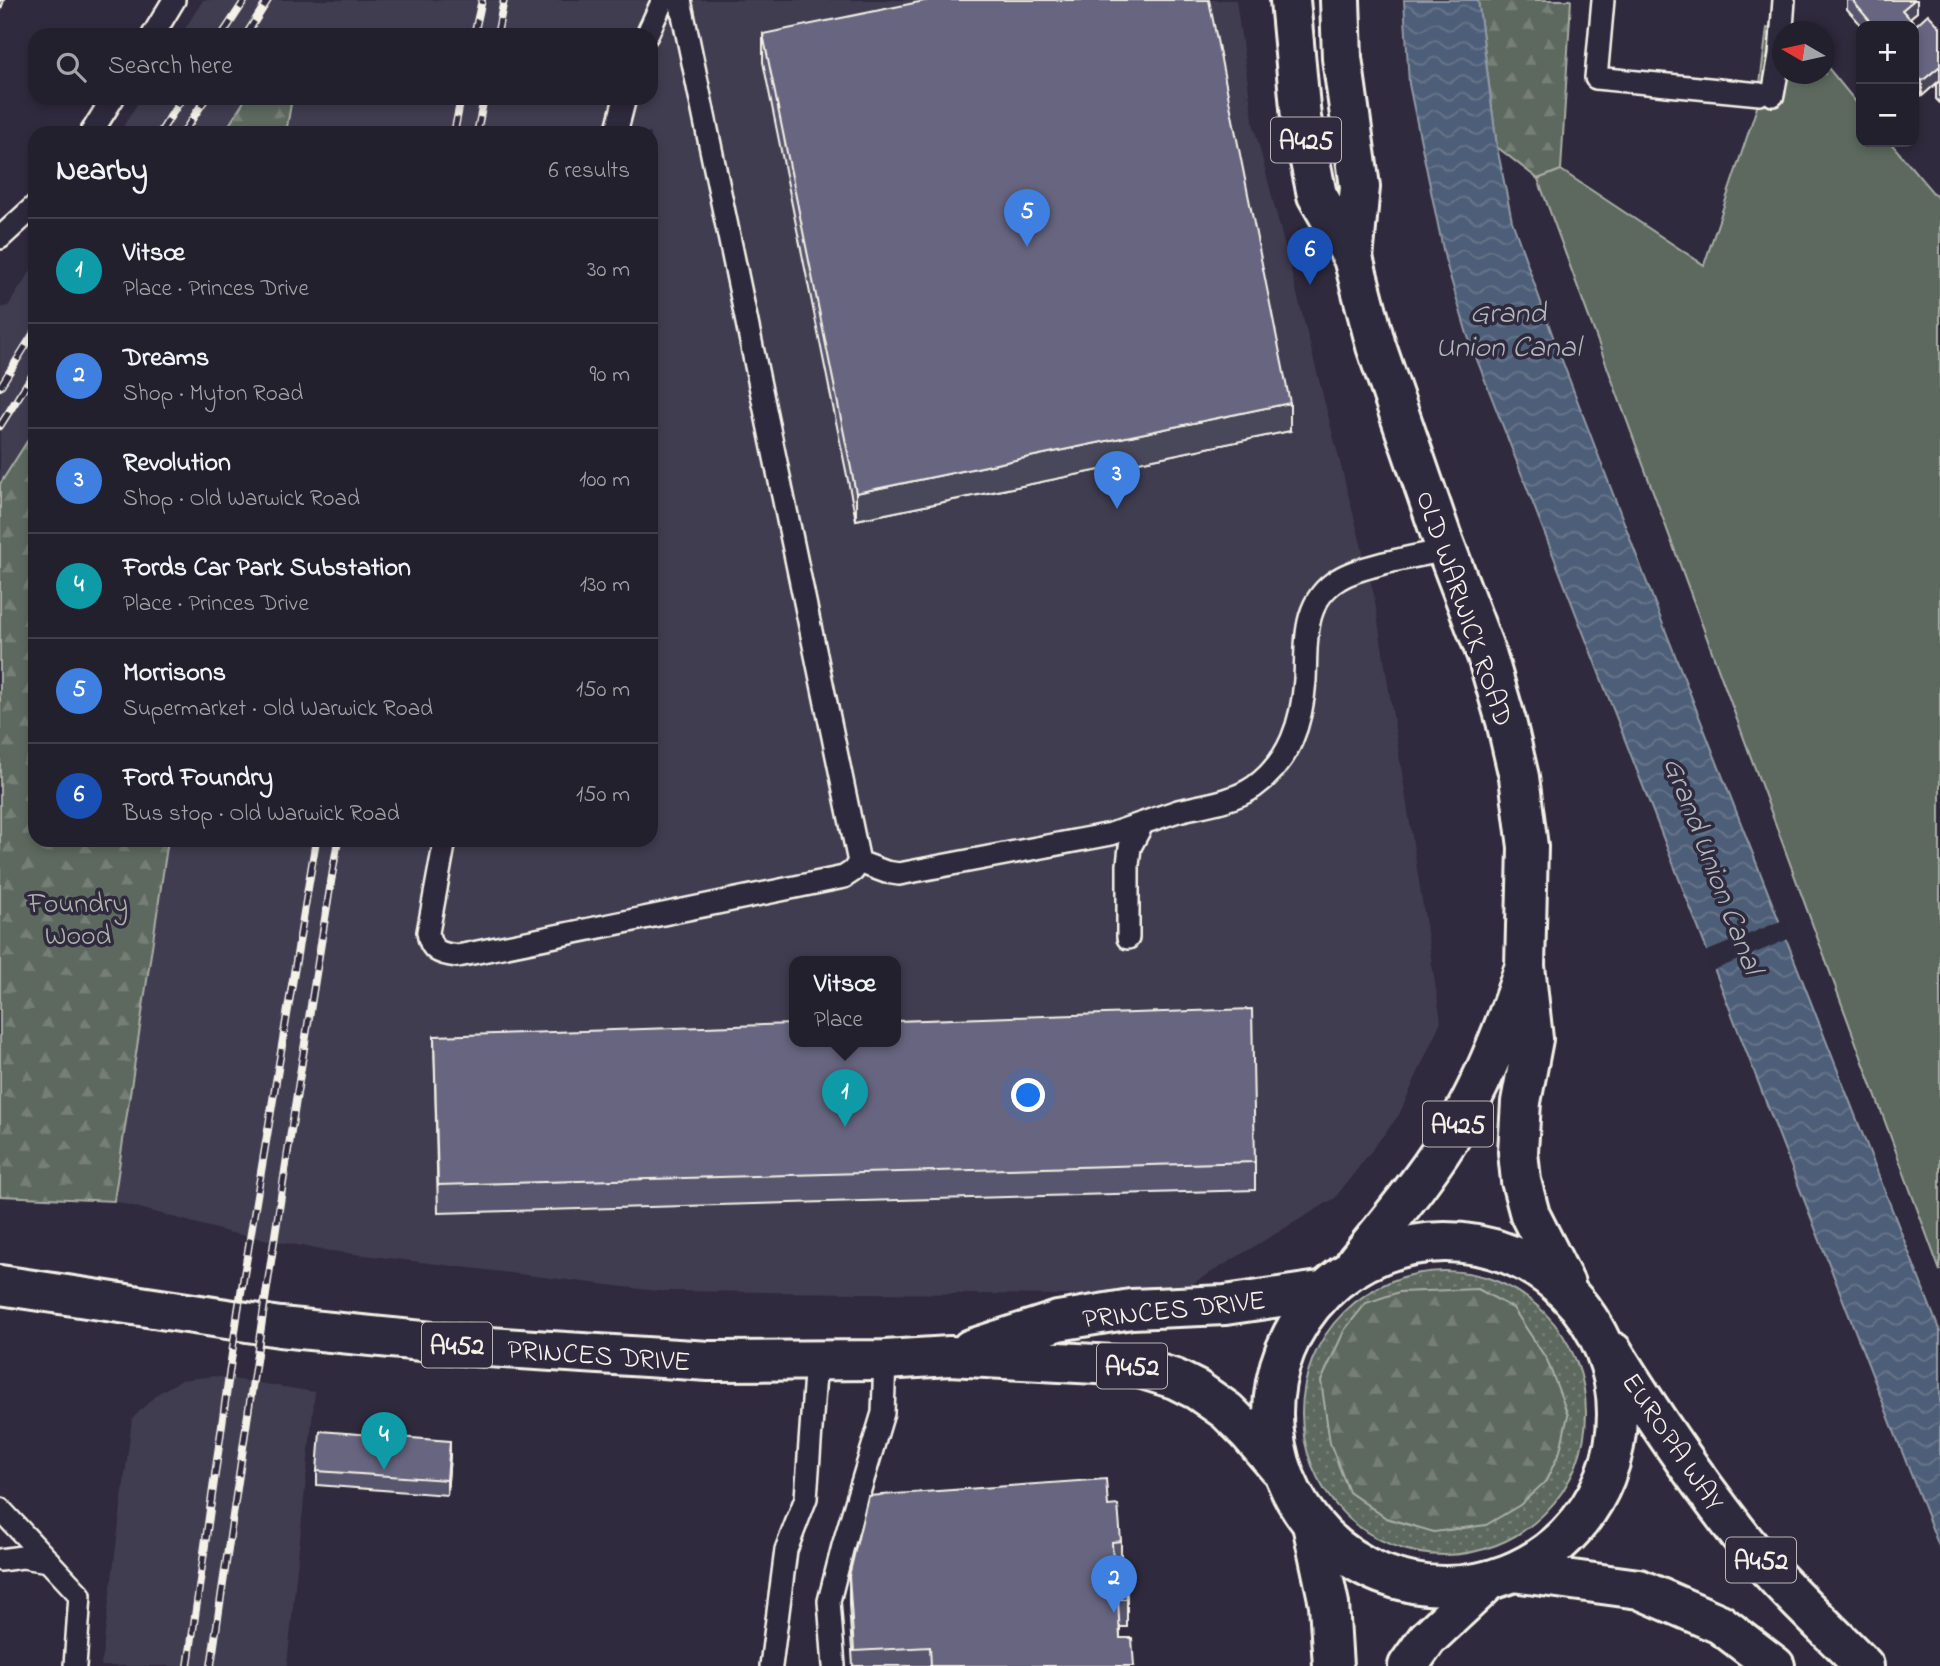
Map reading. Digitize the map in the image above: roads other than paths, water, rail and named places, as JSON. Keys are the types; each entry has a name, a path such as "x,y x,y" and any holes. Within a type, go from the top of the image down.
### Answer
{"main road":[{"name":"OLD WARWICK ROAD","path":"1290,0 1301,118 1317,195 1353,258 1376,346 1486,656 1506,721 1519,778 1528,847 1525,966 1533,1039 1518,1129 1521,1181 1530,1214 1565,1284"},
{"name":"OLD WARWICK ROAD","path":"1340,0 1342,58 1360,187 1353,258"},
{"name":"OLD WARWICK ROAD","path":"1356,1262 1435,1161 1458,1123 1489,1062 1525,966"},
{"name":"A425","path":"1408,1666 1427,1639 1501,1576 1546,1552 1583,1516 1599,1490 1609,1462 1615,1429 1611,1368 1603,1335 1588,1311 1565,1284 1527,1263 1494,1252 1456,1245 1419,1246 1356,1262 1333,1277 1320,1291 1293,1336 1280,1386 1276,1428 1278,1467 1298,1506 1312,1524 1353,1562 1412,1584 1439,1586 1501,1576"},
{"name":"PRINCES DRIVE","path":"0,1285 280,1328 473,1346 709,1361 885,1360 950,1356 1133,1366 1175,1379 1197,1390 1227,1411 1278,1467"},
{"name":"PRINCES DRIVE","path":"950,1356 1058,1321 1131,1309 1225,1304 1320,1291"},
{"name":"EUROPA WAY","path":"1603,1335 1658,1424 1736,1531 1782,1583 1864,1666"},
{"name":"A425","path":"1312,1524 1329,1604 1333,1666"},
{"name":"A452","path":"1501,1576 1639,1589 1720,1624 1775,1666"}],"lane":[{"path":"157,28 174,0"},
{"path":"650,28 663,0"},
{"path":"443,847 428,932 429,943 440,954 458,956 844,877 853,871 859,862 680,0"},
{"path":"1603,0 1596,78 1766,94 1780,55 1784,0"},
{"path":"95,126 109,105"},
{"path":"618,126 623,105"},
{"path":"0,237 28,212"},
{"path":"859,862 899,874 1111,834 1244,793 1263,780 1281,761 1293,741 1302,703 1307,627 1316,602 1332,583 1355,572 1447,550"},
{"path":"1128,938 1130,847 1143,823"},
{"path":"771,1666 786,1550 806,1498 816,1360"},
{"path":"834,1666 829,1601 883,1413 885,1360"},
{"path":"0,1509 80,1595 75,1666"},
{"path":"0,1560 22,1557 48,1561"}],"water":[{"name":"Grand Union Canal","path":"1404,0 1478,0 1497,147 1512,221 1657,609 1940,1332 1940,1549 1467,334 1445,259 1409,84"}],"railway":[{"path":"227,28 245,0"},
{"path":"250,28 268,0"},
{"path":"476,28 482,0"},
{"path":"498,28 504,0"},
{"path":"164,126 178,105"},
{"path":"188,126 201,105"},
{"path":"455,126 460,105"},
{"path":"478,126 483,105"},
{"path":"0,387 28,342"},
{"path":"0,426 28,382"},
{"path":"188,1666 238,1311 315,847"},
{"path":"211,1666 272,1253 337,847"}],"place":[{"name":"Morrisons","path":"1027,247"},
{"name":"Ford Foundry","path":"1310,285"},
{"name":"Revolution","path":"1117,509"},
{"name":"Vitsœ","path":"845,1127"},
{"name":"Fords Car Park Substation","path":"384,1470"},
{"name":"Dreams","path":"1114,1613"}],"park label":[{"name":"Foundry Wood","path":"78,918"}]}
